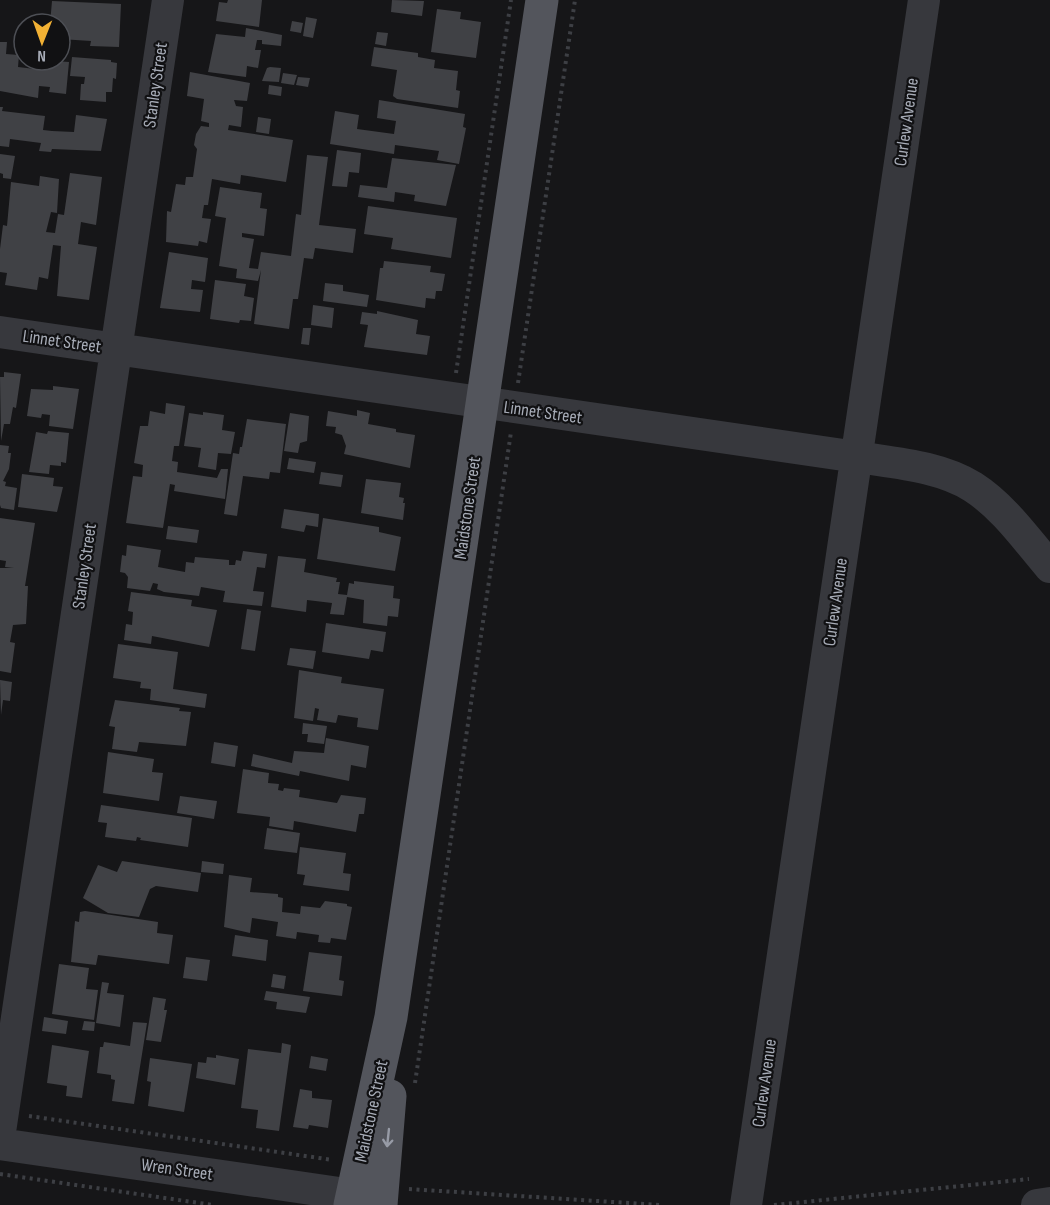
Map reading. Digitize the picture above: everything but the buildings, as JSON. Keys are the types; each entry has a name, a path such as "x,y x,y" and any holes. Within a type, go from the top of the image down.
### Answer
{"main road":[{"name":"Maidstone Street","path":"370,1200 391,1017 542,0"}],"street":[{"name":"Stanley Street","path":"2,1122 168,0"},
{"name":"Curlew Avenue","path":"746,1205 924,0"},
{"name":"Linnet Street","path":"0,332 483,403 519,420 856,457 932,471 972,487 1013,522 1050,567"},
{"name":"Wren Street","path":"0,1144 370,1200"}],"path":[{"path":"415,1084 511,431 519,420 575,0"},
{"path":"2,1122 340,1161"},
{"path":"0,1174 213,1205"},
{"path":"770,1205 1042,1195"},
{"path":"370,1200 660,1205"}]}
